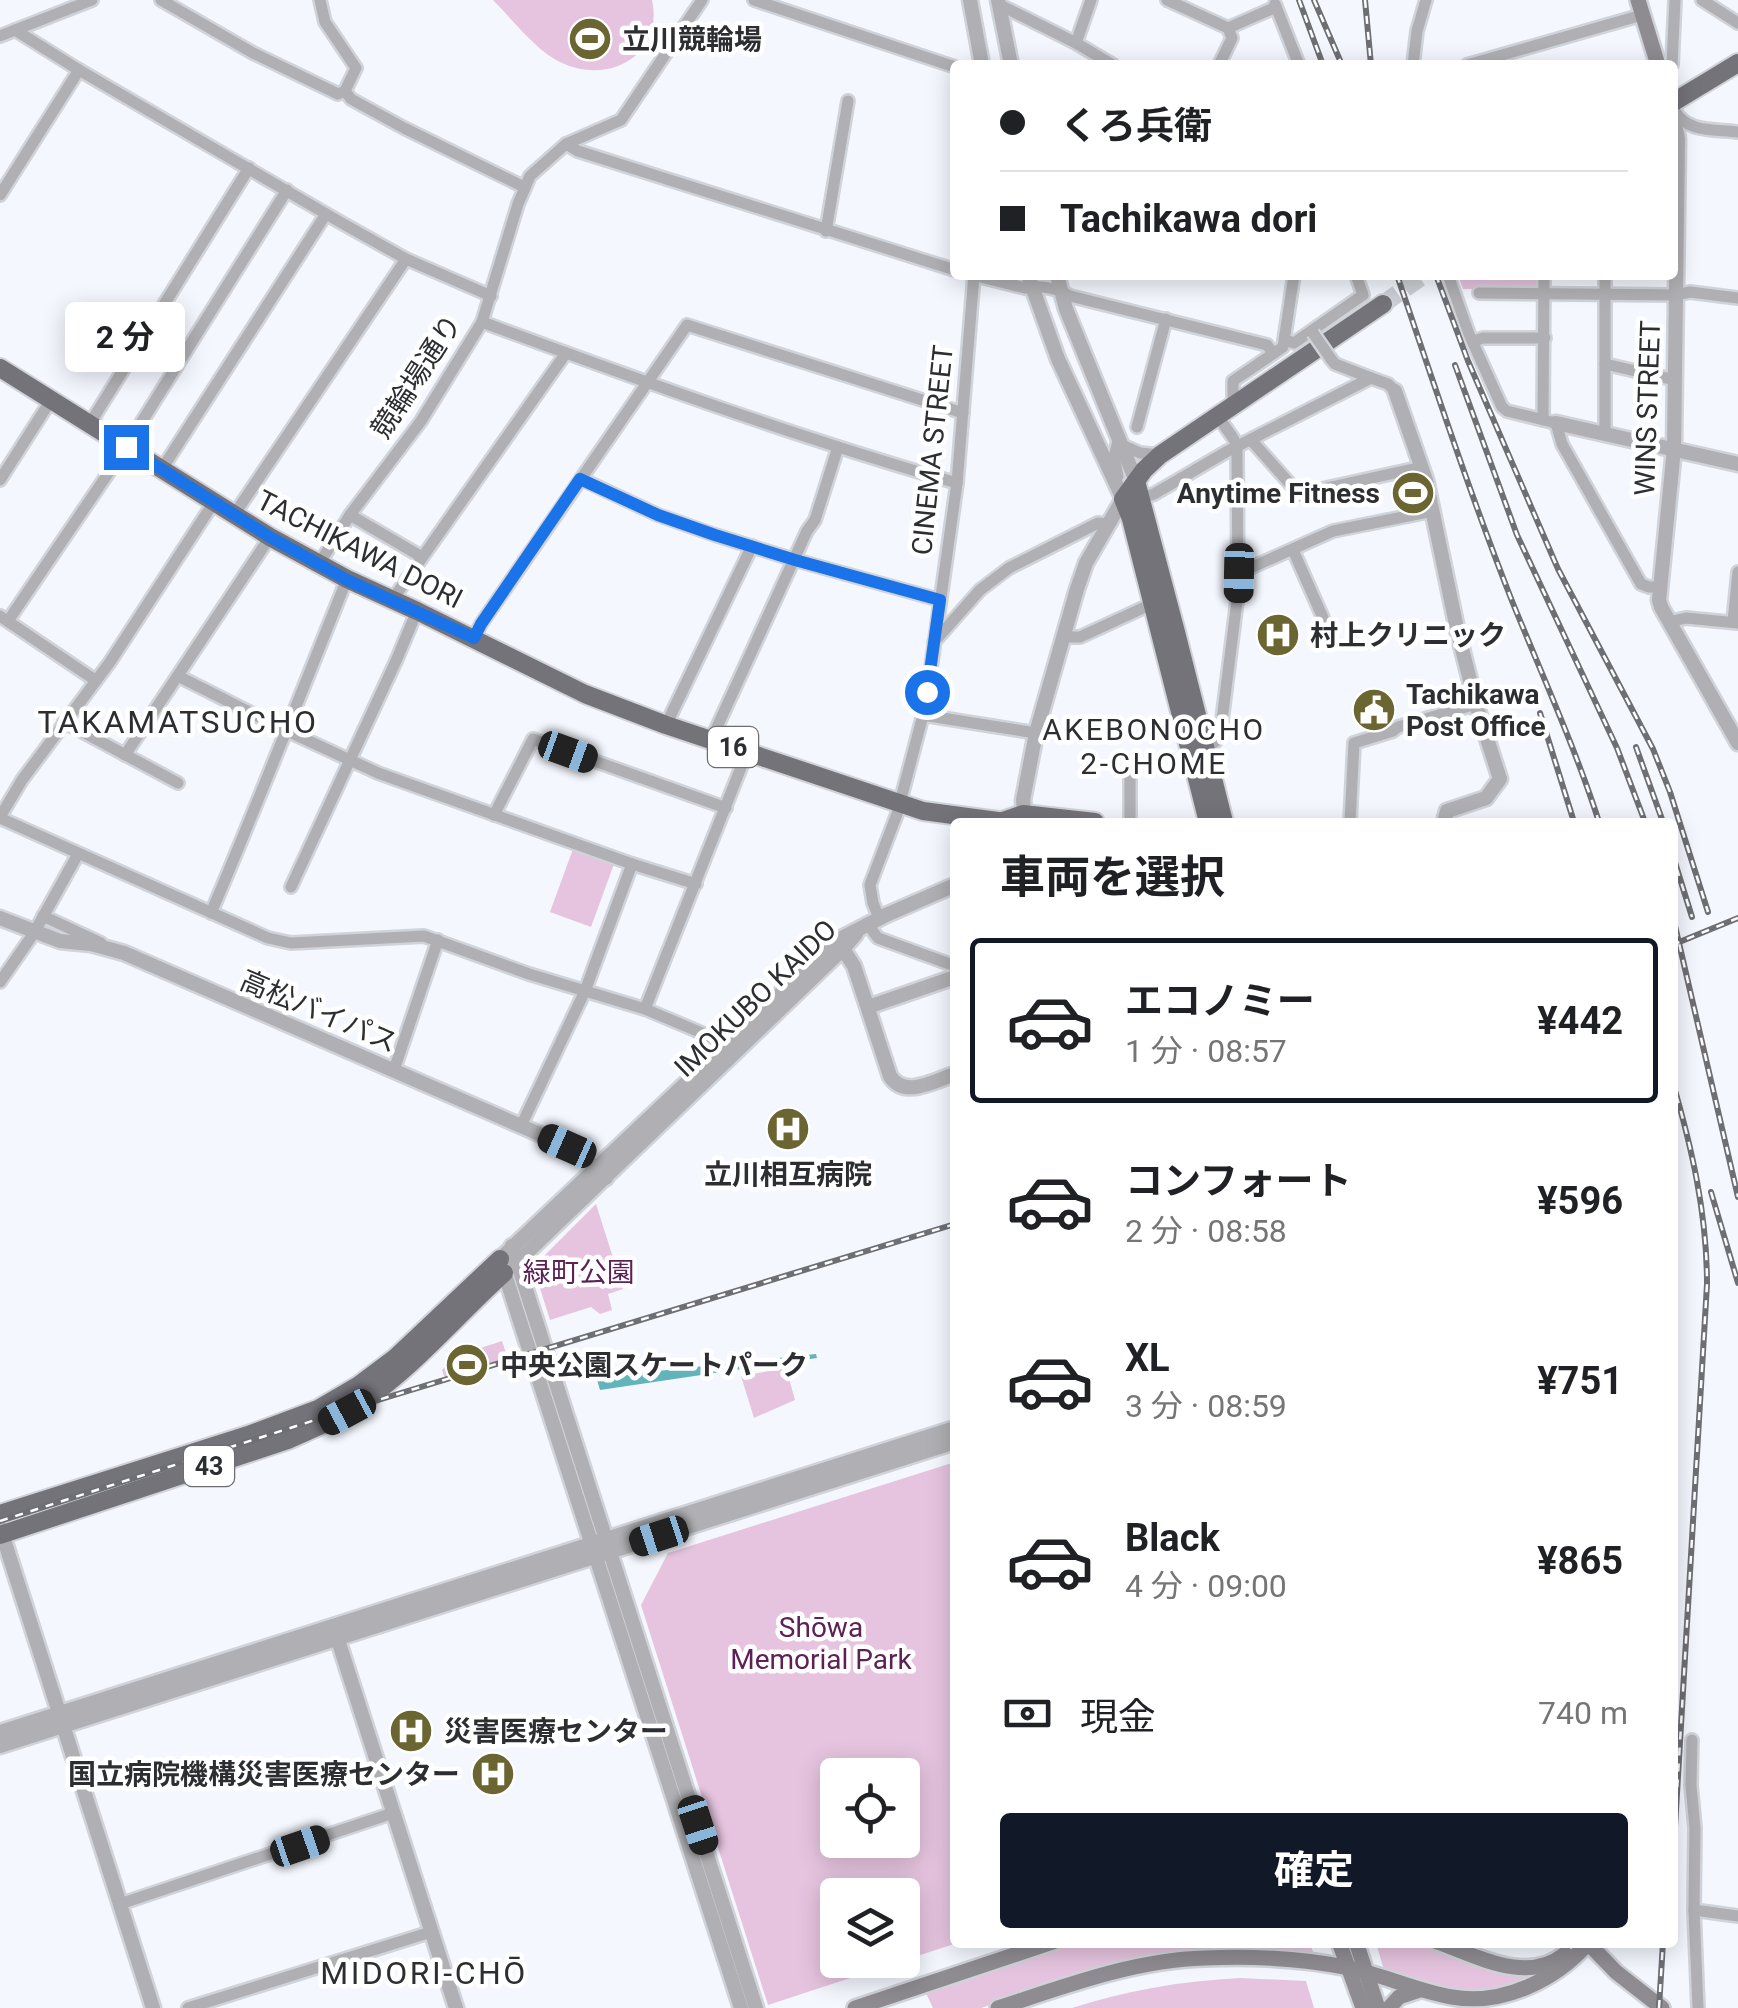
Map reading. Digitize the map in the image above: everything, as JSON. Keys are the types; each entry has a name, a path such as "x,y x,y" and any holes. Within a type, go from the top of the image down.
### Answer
{"main road":[{"path":"1640,7 1656,60"},
{"path":"1678,103 1738,63"},
{"path":"1207,818 1133,492 1160,454 1383,304"},
{"name":"TACHIKAWA DORI","path":"0,368 270,537 347,580 417,610 584,694 666,726 923,811 975,818"},
{"path":"1160,601 1223,818"},
{"path":"399,1363 508,1260"},
{"name":"43","path":"0,1514 300,1417 399,1363"},
{"name":"43","path":"1,1532 288,1440 368,1398 399,1363"},
{"path":"855,2008 903,2001 1039,1948"},
{"path":"1343,1948 1378,2008"},
{"path":"1356,1948 1363,2008"},
{"path":"1454,1948 1505,1966 1526,1968 1549,1964 1579,1948"},
{"path":"998,2008 1123,1970 1200,1958 1302,1960 1357,1970 1464,1999 1505,1994 1529,1986 1560,1970 1584,1948"},
{"path":"1593,1948 1662,2008"},
{"path":"1389,2008 1399,1996 1420,1990"}],"street":[{"path":"0,36 68,4 92,0"},
{"path":"161,0 338,94 346,90 356,68 325,22 320,0"},
{"path":"561,148 620,120 702,0"},
{"path":"754,0 950,65"},
{"path":"970,0 981,60"},
{"path":"1076,43 1090,0"},
{"path":"1166,0 1228,28 1232,38 1222,60"},
{"path":"1414,60 1426,0"},
{"path":"1672,60 1675,0"},
{"path":"1702,0 1738,23"},
{"path":"998,2 1105,60"},
{"path":"998,2 1010,60"},
{"path":"1228,28 1275,4 1297,60"},
{"path":"1482,60 1640,7"},
{"path":"15,30 406,259 490,296"},
{"path":"0,195 79,70"},
{"path":"346,90 351,99 404,128 524,187"},
{"path":"826,231 848,101"},
{"path":"1678,117 1688,126 1738,132"},
{"path":"561,148 950,268"},
{"name":"競輪場通り","path":"319,564 350,515 421,420 482,322 524,187 530,176 561,148"},
{"path":"89,425 249,168"},
{"path":"95,680 4,618 126,447 286,190"},
{"path":"162,469 326,214"},
{"path":"234,515 406,259"},
{"name":"CINEMA STREET","path":"869,924 873,904 870,885 886,846 924,715 956,482 974,280"},
{"path":"994,280 1026,288 1030,281"},
{"path":"1205,747 1220,736 1238,593 1236,447 1225,410 1234,381 1284,346 1293,280"},
{"path":"1285,340 1294,343 1363,295 1358,280"},
{"path":"1450,280 1469,334 1506,411 1738,464"},
{"path":"1544,280 1550,421 1642,584 1660,587 1660,607 1733,721 1738,743"},
{"path":"1605,280 1605,433"},
{"name":"WINS STREET","path":"1660,587 1674,449 1675,280"},
{"path":"1030,281 1059,282 1070,296 1267,345 1273,353"},
{"path":"1030,281 1058,359 1133,492"},
{"path":"1059,282 1121,441 1133,492"},
{"path":"1478,293 1690,292 1738,298"},
{"path":"1137,427 1166,319"},
{"path":"482,322 648,382 956,482"},
{"path":"474,638 688,326 963,412"},
{"path":"1312,332 1335,364 1388,384 1395,392 1422,468 1457,629 1500,779 1486,798 1447,811 1445,818"},
{"path":"1474,341 1544,338"},
{"path":"393,599 566,353"},
{"path":"1605,364 1675,380"},
{"path":"1133,492 1154,494 1371,378"},
{"path":"0,480 51,400"},
{"path":"1250,440 1299,494 1422,468"},
{"path":"1121,441 1114,457 1133,492"},
{"path":"1121,441 1140,452 1160,454"},
{"path":"711,740 815,520 838,446"},
{"path":"580,479 658,515 795,560 940,600"},
{"path":"1024,818 1023,800 1036,733 1086,563 1107,524 1133,492"},
{"path":"214,502 110,662 22,780 0,818 268,938 291,944 424,936 645,1010 725,1046"},
{"path":"1239,573 1332,531 1433,511"},
{"path":"350,515 422,557"},
{"path":"934,642 980,590 1010,568 1098,523 1107,524"},
{"path":"124,755 270,537"},
{"path":"666,726 752,546"},
{"path":"1292,550 1327,626"},
{"path":"1669,622 1686,618 1735,623 1738,572"},
{"path":"210,913 347,580"},
{"path":"1064,636 1080,637 1160,601"},
{"path":"291,887 417,610"},
{"path":"178,676 378,773 696,884"},
{"path":"1350,818 1354,742 1476,704"},
{"path":"924,715 1036,733"},
{"path":"64,722 178,782"},
{"path":"494,815 533,739 726,808"},
{"path":"645,1010 744,760 752,753"},
{"path":"1130,771 1130,818"},
{"path":"0,982 34,932 78,854"},
{"path":"521,1126 585,991 632,864"},
{"path":"950,888 869,924 878,938 950,964"},
{"path":"43,916 124,953"},
{"name":"高松バイパス","path":"0,918 60,941 124,953 521,1126 577,1152 600,1172"},
{"name":"IMOKUBO KAIDO","path":"600,1172 725,1046 869,924"},
{"path":"394,1070 438,940"},
{"path":"840,945 854,966 895,1084 912,1088 950,1076"},
{"name":"IMOKUBO KAIDO","path":"508,1260 817,965"},
{"path":"868,1006 950,980"},
{"path":"508,1260 756,2008"},
{"path":"0,1732 61,1720 338,1640 950,1430"},
{"path":"0,1746 61,1720 602,1548 950,1444"},
{"path":"1,1532 153,2008"},
{"path":"602,1548 741,2008"},
{"path":"338,1640 456,2008"},
{"path":"1692,1740 1698,2008"},
{"path":"120,1904 393,1813"},
{"path":"1694,1910 1738,1916"},
{"path":"188,2008 431,1932"}],"green space":[{"name":"立川競輪場","path":"493,0 652,0 654,19 650,36 629,60 598,70 580,69 543,51"},
{"path":"1460,280 1540,280 1539,290 1463,289"},
{"path":"573,849 614,864 591,927 550,912"},
{"name":"緑町公園","path":"596,1204 623,1289 608,1294 612,1310 600,1314 591,1307 550,1320 538,1282 543,1257"},
{"name":"中央公園スケートパーク","path":"502,1341 507,1356 504,1359 445,1379 442,1370 456,1356"},
{"path":"786,1368 795,1400 754,1418 741,1376"},
{"name":"Shōwa Memorial Park","path":"950,1464 950,1945 920,1955 920,1878 820,1878 820,1978 850,1978 768,2005 641,1605 668,1553"},
{"path":"1058,1948 1312,1948 1314,1955 1098,1970 981,2008 933,2008 925,1991"},
{"path":"1377,1948 1434,1948 1502,1971 1550,1970 1505,1986 1467,1990 1384,1970"},
{"path":"1240,1978 1306,1981 1314,2008 1072,2008 1155,1987"}],"water":[{"path":"816,1354 817,1358 600,1390 595,1373 601,1372 603,1377"}],"tunnel":[{"path":"1383,304 1417,280"}],"railway":[{"path":"1299,0 1321,60"},
{"path":"1314,0 1340,60"},
{"path":"1365,0 1371,60"},
{"path":"1399,280 1482,520 1598,818"},
{"path":"1438,280 1468,361 1558,569 1653,749 1708,912"},
{"path":"1455,365 1517,535 1617,748 1643,818"},
{"path":"1540,713 1573,818"},
{"path":"1636,747 1662,818"},
{"path":"1678,872 1692,917"},
{"path":"1678,943 1738,918"},
{"path":"1678,939 1738,1197"},
{"path":"1678,1102 1697,1181 1707,1284 1678,1776"},
{"path":"1711,1192 1738,1283"},
{"path":"0,1521 365,1404 950,1226"},
{"path":"1659,2008 1663,1948"}],"place":[{"name":"立川競輪場","path":"590,39"},
{"name":"Anytime Fitness","path":"1413,493"},
{"name":"村上クリニック","path":"1278,635"},
{"name":"Tachikawa Post Office","path":"1374,710"},
{"name":"立川相互病院","path":"788,1129"},
{"name":"中央公園スケートパーク","path":"467,1365"},
{"name":"災害医療センター","path":"411,1731"},
{"name":"国立病院機構災害医療センター","path":"493,1774"}],"district":[{"name":"TAKAMATSUCHO","path":"178,722"},
{"name":"AKEBONOCHO 2-CHOME","path":"1154,747"},
{"name":"MIDORI-CHŌ","path":"424,1973"}],"route":[{"path":"126,447 347,580 474,638 580,479 658,515 715,535 940,600 927,692"}]}
